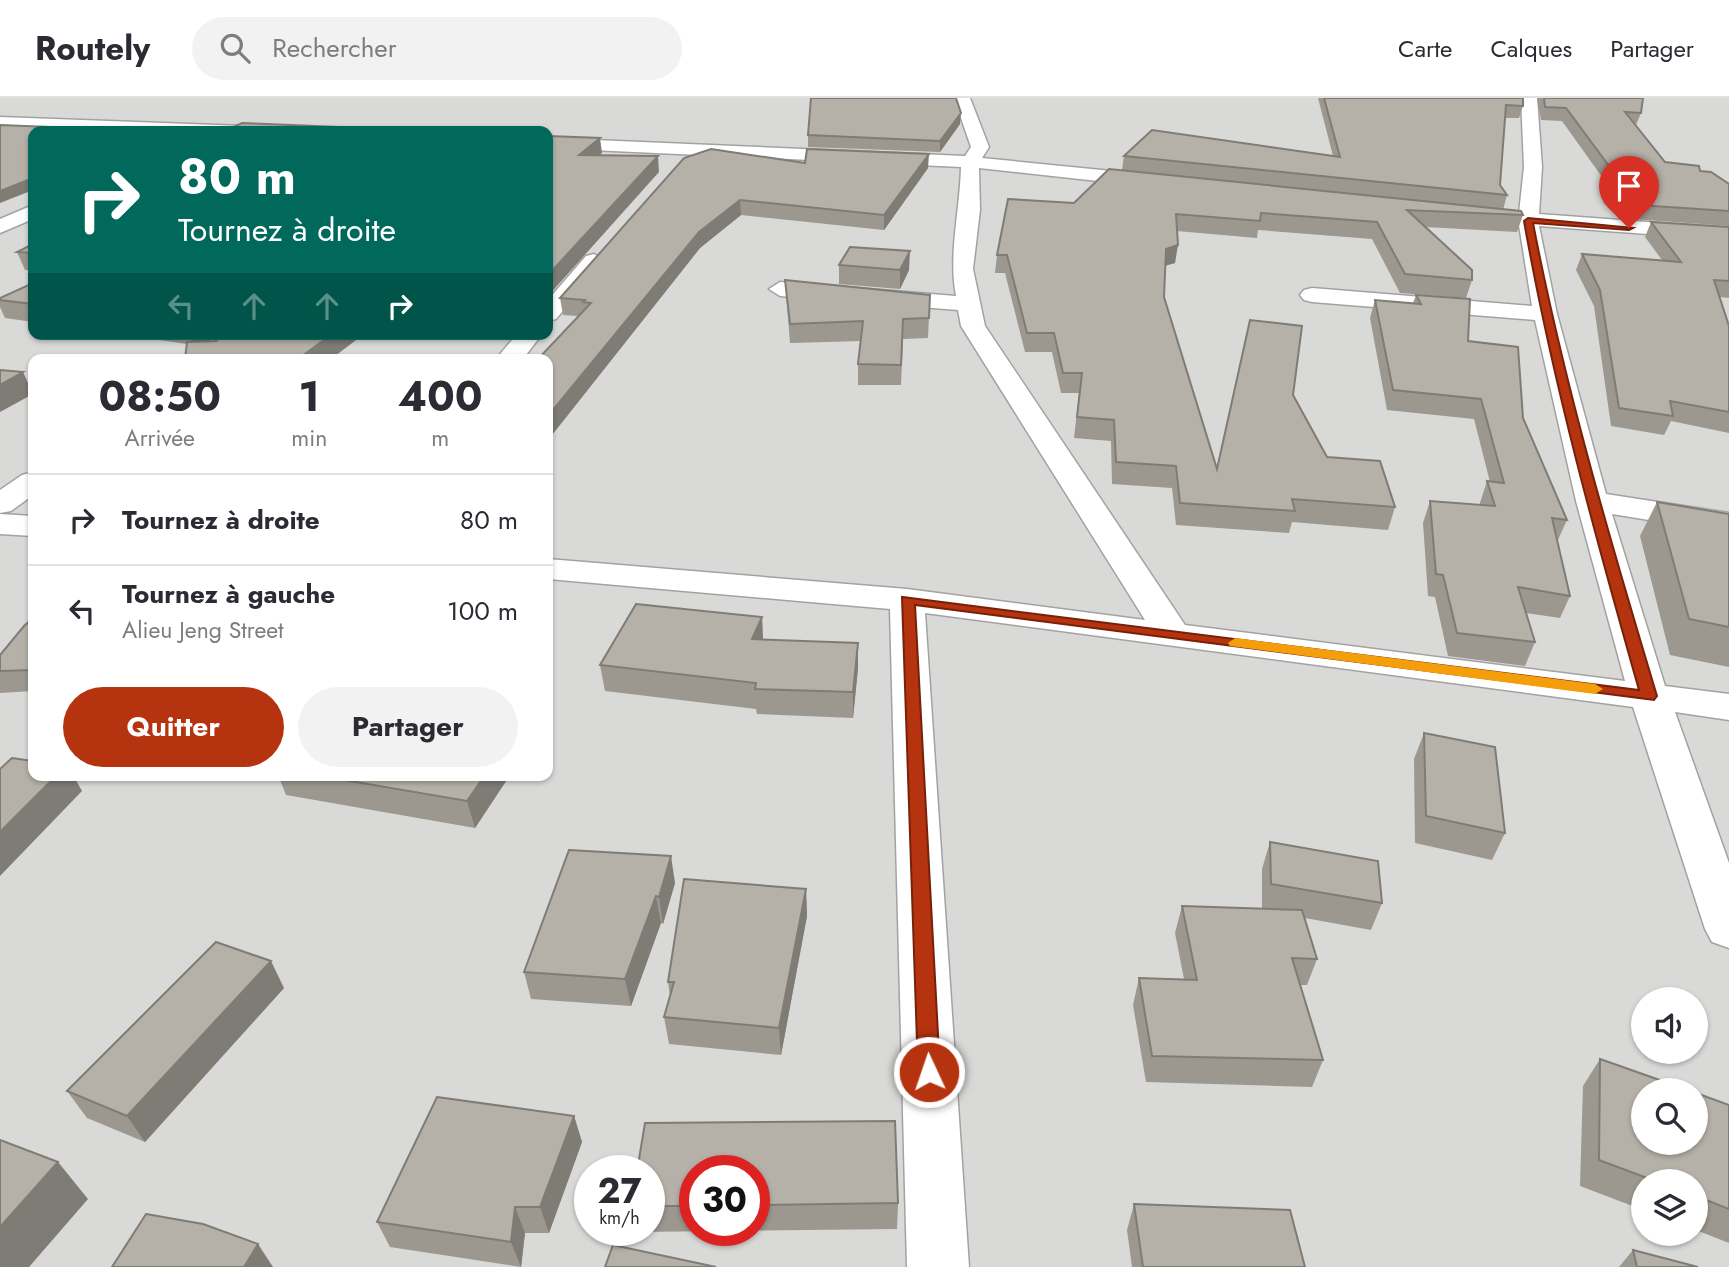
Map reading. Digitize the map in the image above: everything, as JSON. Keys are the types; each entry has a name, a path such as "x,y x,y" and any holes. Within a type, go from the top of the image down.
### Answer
{"street":[{"path":"962,98 980,146 971,162 970,210 962,269 973,326 1173,635"},
{"path":"1529,98 1533,167 1528,221 1545,314 1592,501 1649,696 1729,929"},
{"path":"0,122 102,126"},
{"path":"553,143 971,162 1170,183"},
{"path":"674,170 692,149"},
{"path":"1445,212 1528,221 1729,234"},
{"path":"0,227 28,213"},
{"path":"553,308 611,242"},
{"path":"780,289 968,304"},
{"path":"1312,295 1545,314"},
{"path":"513,354 525,340"},
{"path":"0,504 28,484"},
{"path":"1592,501 1729,523"},
{"path":"0,524 28,526"},
{"path":"553,569 907,600 1729,707"},
{"path":"907,600 938,1267"}],"shaded area":[{"path":"0,98 1729,98 1729,1267 0,1267"}],"building":[{"path":"811,98 956,98 961,113 940,141 808,135"},
{"path":"1324,98 1523,98 1523,106 1506,105 1500,185 1507,195 1124,156 1152,130 1340,157"},
{"path":"1544,98 1643,98 1641,113 1625,112 1665,162 1699,166 1700,171 1711,172 1729,184 1729,211 1638,205 1566,108 1545,107"},
{"path":"242,123 316,126 236,126"},
{"path":"0,125 28,126 28,180 0,191"},
{"path":"553,136 600,138 579,155 658,156 553,270"},
{"path":"711,149 805,163 807,149 929,154 884,215 740,200 699,232 553,410 553,354 543,354 591,303 560,298 684,158"},
{"path":"1109,169 1521,211 1523,215 1407,210 1472,270 1472,280 1405,274 1377,222 1261,213 1260,221 1176,214 1178,245 1166,249 1164,297 1217,469 1250,320 1302,326 1293,395 1327,457 1380,461 1395,507 1292,499 1295,511 1180,503 1176,466 1116,462 1114,420 1077,417 1082,373 1063,373 1054,333 1027,333 1007,255 997,255 1008,199 1074,203"},
{"path":"1651,222 1729,227 1729,281 1714,280 1729,326 1729,412 1670,401 1673,416 1619,408 1600,290 1582,254 1681,262"},
{"path":"28,246 28,253 17,252"},
{"path":"850,247 910,251 900,270 839,265"},
{"path":"785,280 930,295 929,318 903,319 901,365 858,364 863,321 790,324"},
{"path":"28,285 28,303 0,298"},
{"path":"1416,295 1470,299 1468,341 1518,347 1523,418 1567,520 1552,518 1570,596 1518,587 1535,642 1457,633 1443,575 1436,574 1430,501 1495,506 1487,481 1504,483 1481,399 1393,390 1375,300 1421,304"},
{"path":"324,340 305,354 186,354 187,342"},
{"path":"0,370 23,372 0,385"},
{"path":"1657,502 1729,514 1729,627 1689,619"},
{"path":"636,604 762,617 752,639 858,643 853,692 755,689 756,683 600,665"},
{"path":"28,622 28,670 0,671 0,655"},
{"path":"1424,733 1495,747 1505,833 1426,816"},
{"path":"12,758 28,760 28,781 51,781 0,832 0,769"},
{"path":"350,781 481,781 467,801"},
{"path":"1270,842 1378,861 1382,903 1271,884"},
{"path":"569,850 671,856 659,897 656,896 625,979 524,972"},
{"path":"684,879 806,889 779,1028 664,1017 674,982 668,982"},
{"path":"1182,906 1302,910 1317,959 1292,958 1323,1060 1152,1056 1139,978 1197,980"},
{"path":"216,942 271,961 127,1116 67,1091"},
{"path":"1600,1059 1654,1078 1631,1078 1631,1155 1708,1155 1708,1097 1729,1105 1729,1209 1708,1201 1708,1169 1631,1169 1631,1172 1599,1160"},
{"path":"437,1097 574,1116 540,1207 515,1207 511,1242 377,1222"},
{"path":"895,1121 898,1203 770,1205 770,1155 679,1155 679,1206 665,1206 665,1155 640,1155 645,1123"},
{"path":"0,1140 58,1162 0,1227"},
{"path":"1134,1204 1290,1210 1305,1267 1143,1267"},
{"path":"146,1214 203,1224 258,1244 244,1267 112,1267"},
{"path":"613,1246 618,1246 716,1267 605,1267"},
{"path":"1633,1250 1698,1267 1637,1267"}],"slow traffic":[{"path":"1235,643 1595,689"}],"route":[{"path":"929,1072 907,600 1649,696 1592,501 1545,314 1528,221 1629,228"}]}
